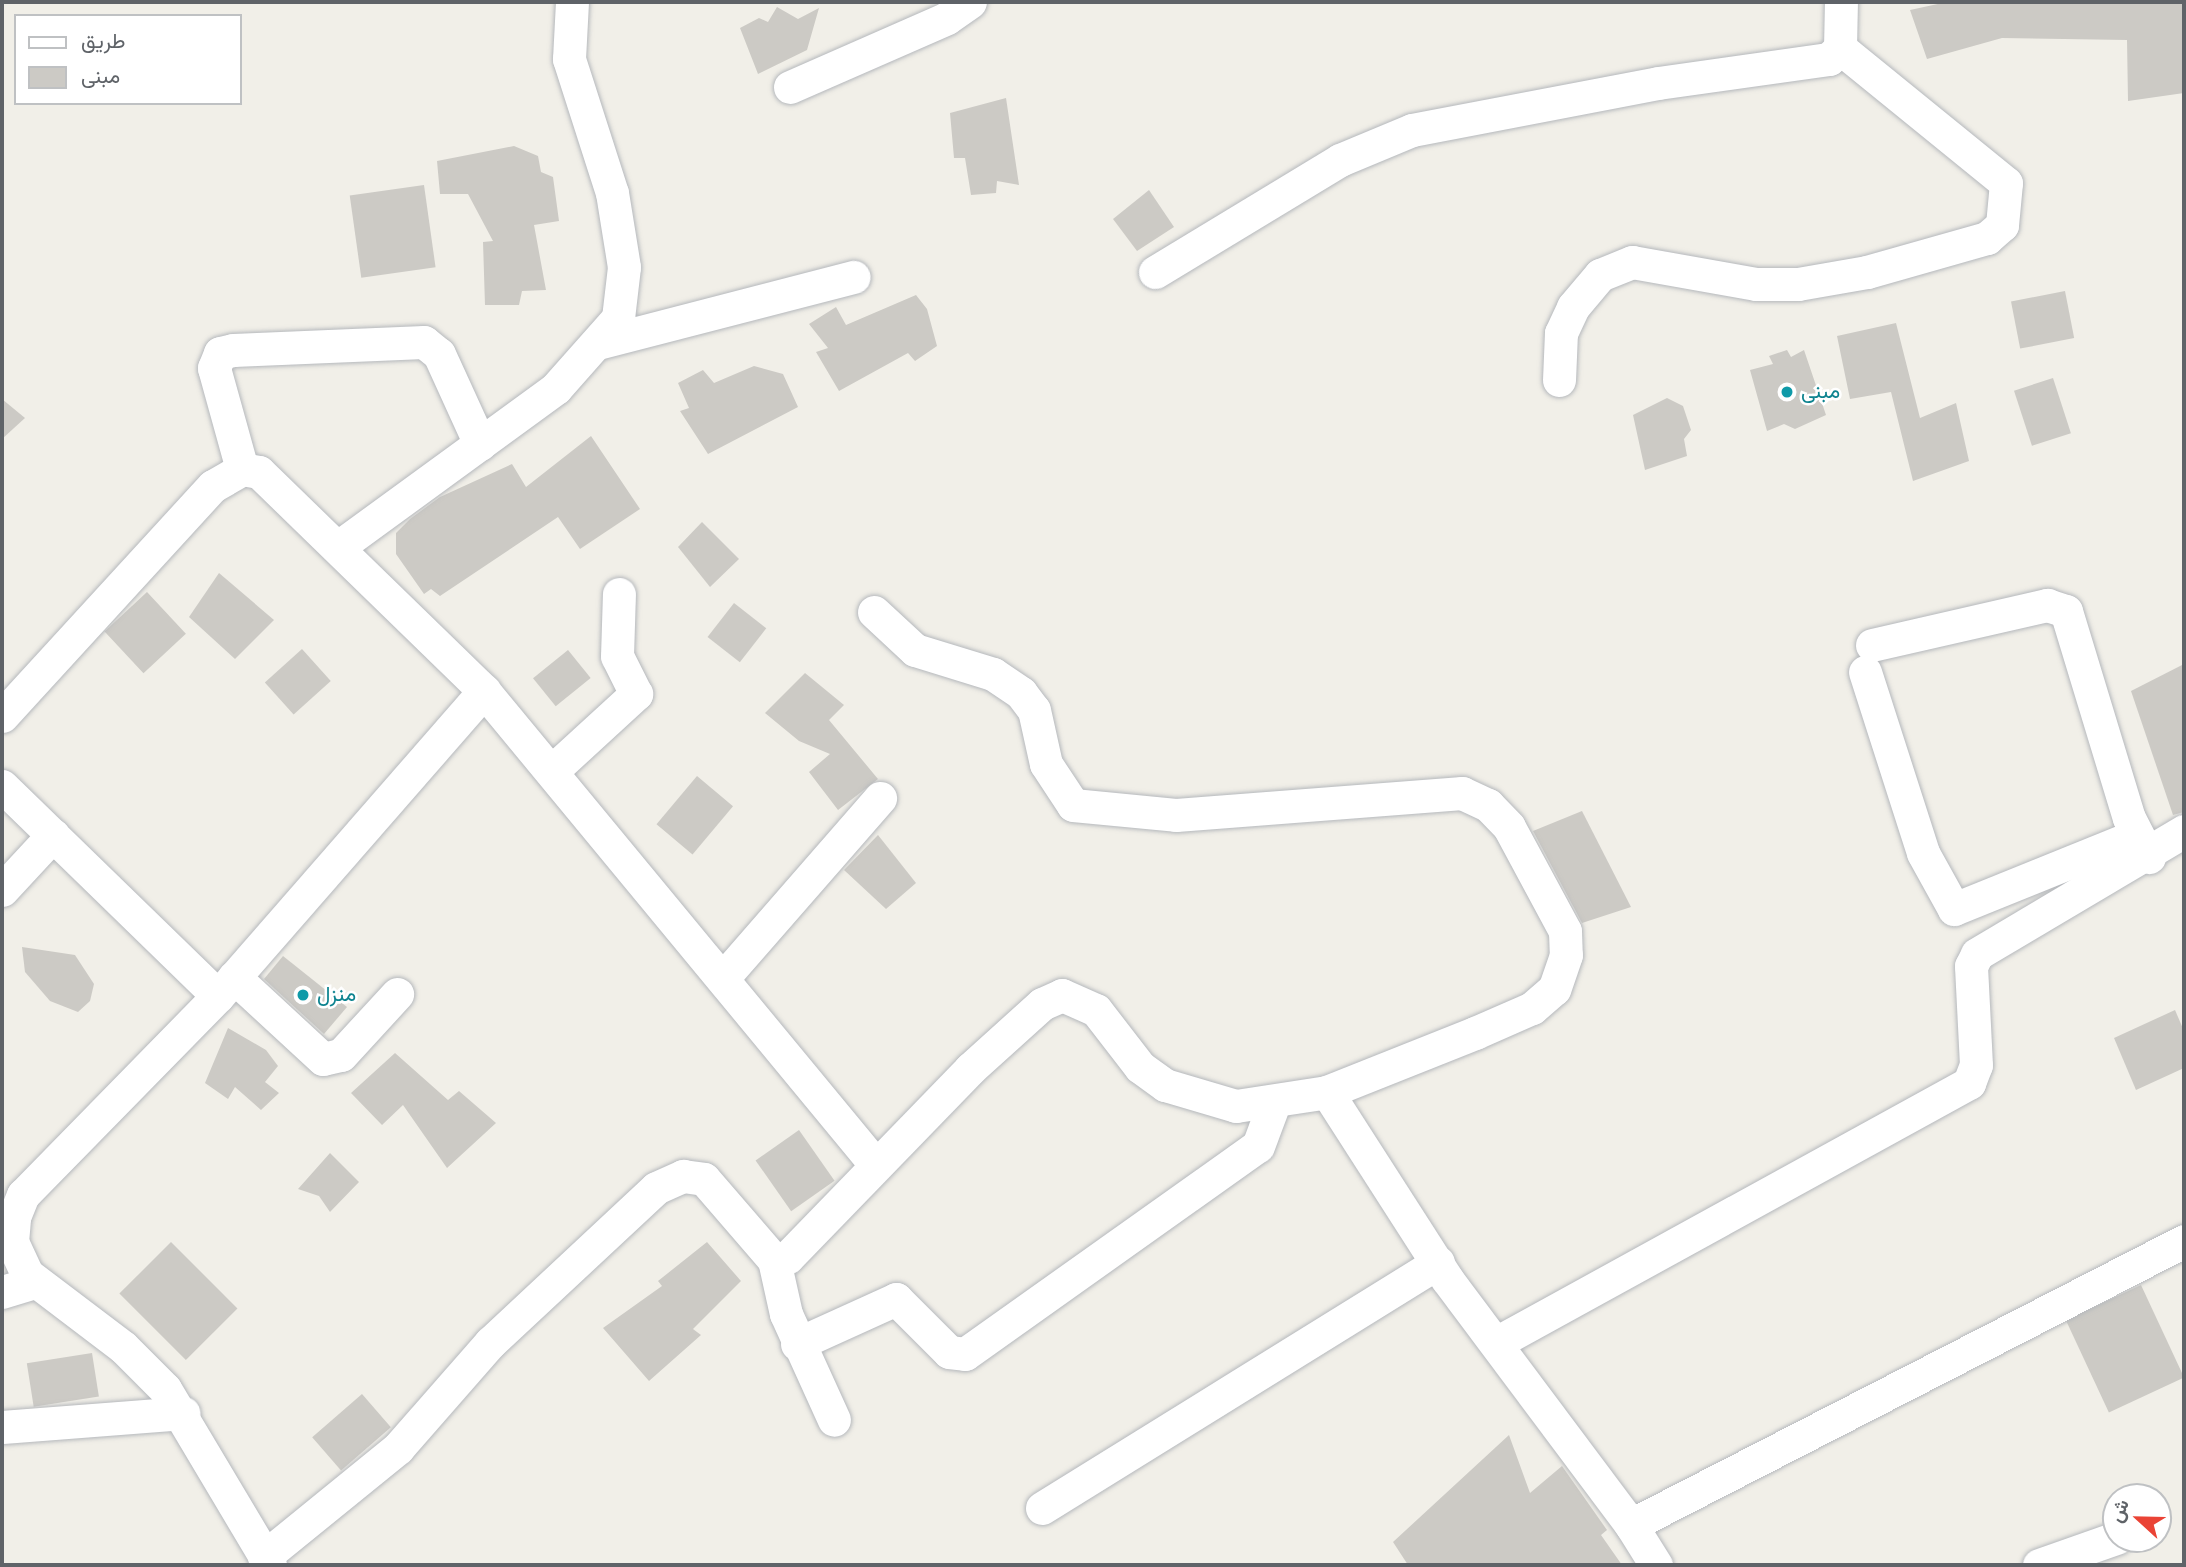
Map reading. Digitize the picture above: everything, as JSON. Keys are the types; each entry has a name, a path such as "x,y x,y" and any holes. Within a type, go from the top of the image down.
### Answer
{"street":[{"path":"341,545 556,388 618,318 624,267 612,193 569,60 572,2"},
{"path":"790,87 947,18 970,2"},
{"path":"1155,272 1340,160 1412,130 1658,83 1829,59 1840,48 1841,2"},
{"path":"1559,380 1561,333 1573,307 1600,275 1632,262 1756,284 1798,284 1961,246 1987,238 2002,225 2006,183 1840,48"},
{"path":"598,343 854,277"},
{"path":"242,469 214,368 220,353 233,350 424,342 439,354 480,444"},
{"path":"242,469 273,481 341,545 484,691 553,770 874,1163"},
{"path":"2,716 213,486 242,469"},
{"path":"553,770 636,694 617,656 619,594"},
{"path":"2143,846 2066,611 2047,605 1868,659 1923,853 1954,909 2143,846 2184,831"},
{"path":"774,1260 788,1257 874,1163 1042,1003 1062,995 1096,1010 1140,1067 1165,1085 1236,1105 1274,1103 1327,1092 1532,1008 1554,989 1566,955 1565,931 1509,827 1488,805 1462,793 1176,815 1073,805 1046,764 1034,710 1021,692 993,674 915,650 874,612"},
{"path":"484,691 226,986 23,1195 12,1242 35,1282 123,1347 183,1413 267,1561 398,1448 490,1343 656,1188 683,1176 704,1179 774,1260 797,1344 834,1420"},
{"path":"2,786 53,835 226,986 323,1059 333,1060 397,994"},
{"path":"723,978 880,798"},
{"path":"2,890 53,835"},
{"path":"1496,1343 1969,1083 1976,1065 1971,966 1977,954 2143,846"},
{"path":"1327,1092 1438,1262 1631,1525 1656,1565"},
{"path":"797,1344 896,1299 949,1352 965,1354 1258,1146 1274,1103"},
{"path":"1631,1525 2184,1241"},
{"path":"1042,1508 1438,1262"},
{"path":"2,1292 35,1282"},
{"path":"2,1427 183,1413"},
{"path":"2039,1565 2102,1543"}],"building":[{"path":"1947,2 2184,2 2184,93 2128,101 2127,40 2002,38 1927,59 1910,10"},
{"path":"777,7 798,19 819,8 807,50 758,74 740,28 759,18 768,22"},
{"path":"1006,98 1019,185 997,181 996,193 971,195 965,158 954,158 950,113"},
{"path":"514,146 538,156 541,172 553,177 559,221 534,225 546,290 522,291 519,305 485,305 483,242 493,241 468,194 440,194 437,161"},
{"path":"424,185 436,267 361,278 350,195"},
{"path":"1149,190 1174,227 1137,251 1113,219"},
{"path":"2065,291 2074,338 2020,349 2011,301"},
{"path":"916,295 927,309 937,346 915,361 908,353 839,391 816,352 828,348 809,324 836,307 846,325"},
{"path":"1896,323 1920,418 1956,403 1969,461 1913,481 1891,392 1850,399 1837,336"},
{"name":"مبنى","path":"1787,350 1791,357 1804,350 1826,415 1795,429 1784,424 1767,431 1750,370 1773,364 1769,356"},
{"path":"754,366 783,374 798,407 708,454 680,411 689,408 678,383 703,370 714,383"},
{"path":"2053,378 2071,433 2032,446 2014,391"},
{"path":"1667,398 1683,406 1691,430 1684,439 1687,456 1645,470 1633,415"},
{"path":"2,399 25,418 2,439"},
{"path":"591,436 640,509 580,549 558,517 440,596 431,589 424,594 396,554 396,533 410,519 440,497 512,464 526,487"},
{"path":"702,522 739,559 710,587 678,547"},
{"path":"219,573 274,620 235,659 189,617"},
{"path":"147,592 186,634 143,673 105,632"},
{"path":"734,603 766,628 740,662 708,637"},
{"path":"302,649 331,681 294,714 265,682"},
{"path":"568,650 591,678 556,706 533,678"},
{"path":"2184,664 2184,812 2173,815 2131,691"},
{"path":"805,673 844,705 829,720 878,779 838,810 809,772 830,754 799,741 765,713"},
{"path":"697,776 733,806 693,854 657,824"},
{"path":"1582,811 1631,907 1582,923 1533,831"},
{"path":"878,835 916,883 886,909 844,870"},
{"path":"22,947 75,955 94,984 90,1001 78,1012 50,1001 25,972"},
{"name":"منزل","path":"283,956 347,1007 324,1034 264,979"},
{"path":"2175,1010 2184,1031 2184,1068 2136,1090 2114,1038"},
{"path":"228,1028 266,1050 278,1066 265,1082 279,1093 261,1110 235,1087 228,1099 205,1083"},
{"path":"395,1053 448,1100 459,1091 496,1123 447,1168 403,1105 382,1125 351,1093"},
{"path":"799,1130 835,1181 791,1211 756,1160"},
{"path":"330,1153 359,1182 330,1212 319,1196 298,1189"},
{"path":"171,1242 237,1308 186,1360 119,1294"},
{"path":"707,1242 741,1281 693,1329 701,1335 649,1381 603,1328 662,1286 658,1281"},
{"path":"2141,1285 2184,1377 2109,1413 2066,1320"},
{"path":"92,1353 99,1396 34,1407 27,1363"},
{"path":"362,1394 391,1427 341,1471 312,1437"},
{"path":"1509,1435 1530,1493 1562,1466 1607,1530 1601,1535 1622,1565 1408,1565 1393,1542"}],"place":[{"name":"مبنى","path":"1787,392"},
{"name":"منزل","path":"303,995"}]}
